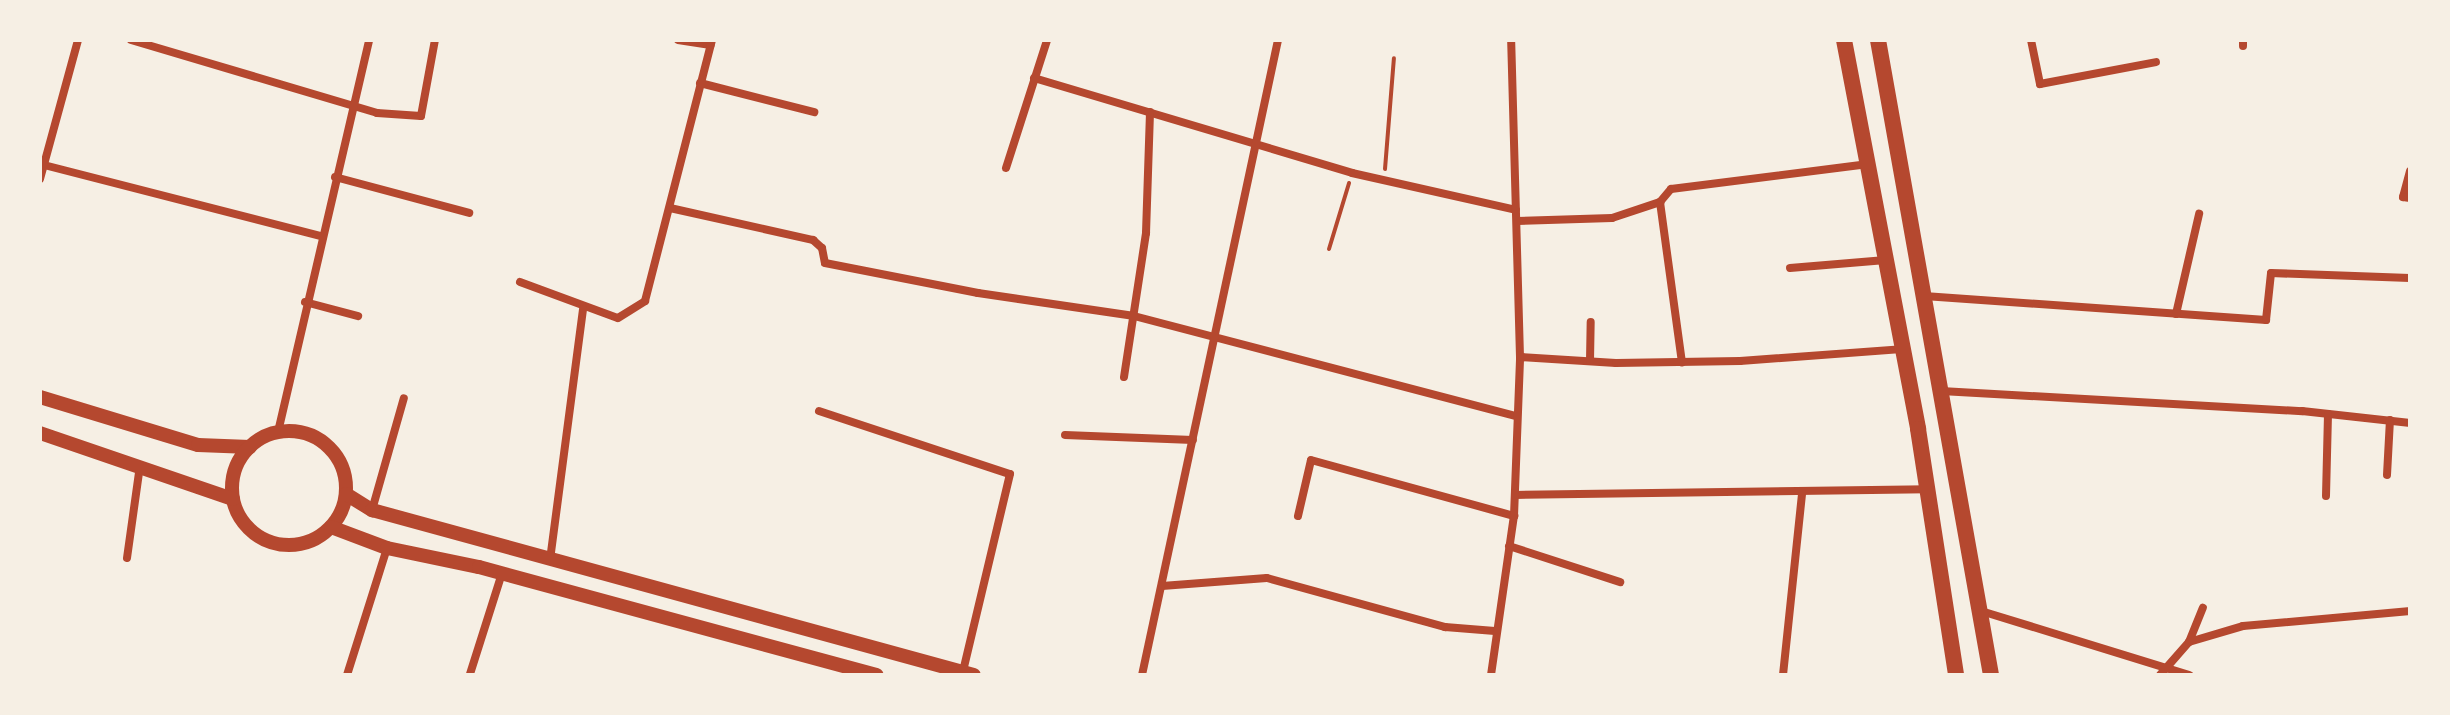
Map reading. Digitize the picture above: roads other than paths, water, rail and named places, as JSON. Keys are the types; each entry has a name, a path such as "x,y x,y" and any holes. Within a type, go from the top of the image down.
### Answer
{"main road":[{"path":"1844,40 1927,489 1956,675"},
{"path":"1878,40 1991,675"},
{"path":"40,397 198,445 250,447"},
{"path":"278,432 305,433 323,441 337,456 346,494 331,527 300,544 274,542 251,530 233,499 238,462 250,447 278,432"},
{"path":"40,433 140,464 233,499"},
{"path":"346,494 372,510 968,674"},
{"path":"331,527 387,548 502,573 877,675"}],"street":[{"path":"40,179 78,40"},
{"path":"131,40 150,43 352,105 421,116 435,40"},
{"path":"520,282 583,309 618,318 645,301 712,42 678,40"},
{"path":"1006,168 1047,40"},
{"path":"1142,675 1278,40"},
{"path":"1491,675 1514,516 1520,357 1511,40"},
{"path":"2031,40 2040,84 2156,62"},
{"path":"278,432 305,302 369,41"},
{"path":"1034,78 1352,173 1516,210"},
{"path":"700,83 814,112"},
{"path":"1124,377 1146,233 1150,112"},
{"path":"1517,221 1612,218 1660,202 1671,189 1868,164"},
{"path":"44,165 321,236"},
{"path":"2407,198 2410,171"},
{"path":"335,177 469,213"},
{"path":"1660,202 1682,362"},
{"path":"670,208 813,240 822,248 825,263 1134,316 1516,416"},
{"path":"2176,314 2199,214"},
{"path":"1790,268 1886,260"},
{"path":"1924,296 2266,320 2271,273 2410,278"},
{"path":"305,302 358,316"},
{"path":"550,560 583,309"},
{"path":"1590,361 1591,322"},
{"path":"1520,357 1682,362 1902,349"},
{"path":"1941,391 2328,414 2410,423"},
{"path":"372,510 404,398"},
{"path":"819,411 1010,474 968,674"},
{"path":"2326,496 2328,414"},
{"path":"2387,475 2390,420"},
{"path":"1065,435 1193,440"},
{"path":"1298,516 1311,460 1514,516"},
{"path":"127,558 140,464"},
{"path":"1515,495 1927,489"},
{"path":"1783,675 1802,493"},
{"path":"1509,546 1620,582"},
{"path":"347,675 387,548"},
{"path":"470,674 502,573"},
{"path":"1162,586 1267,578 1445,627 1495,631"},
{"path":"2160,675 2189,642 2203,608"},
{"path":"1980,611 2189,675"},
{"path":"2189,642 2243,626 2410,611"}]}
